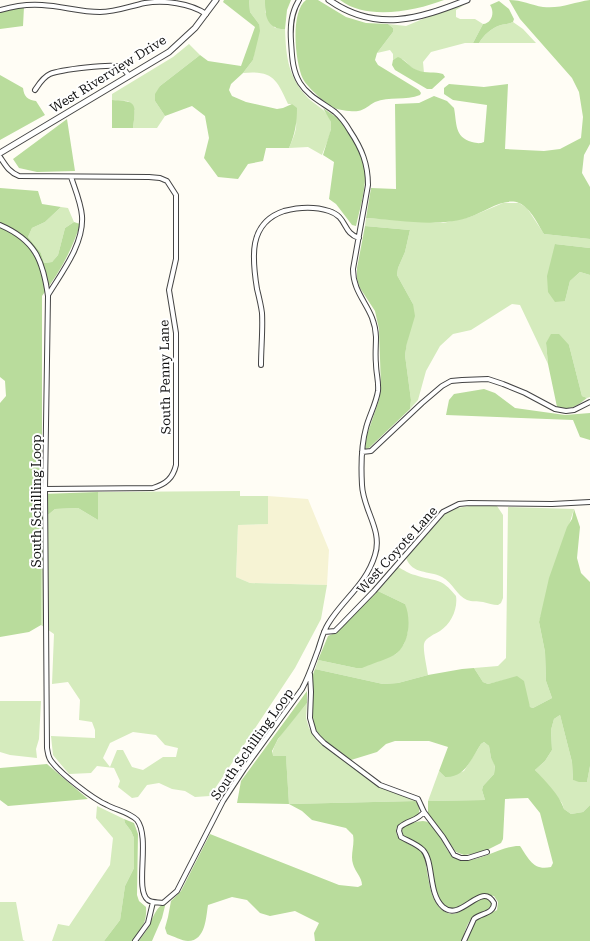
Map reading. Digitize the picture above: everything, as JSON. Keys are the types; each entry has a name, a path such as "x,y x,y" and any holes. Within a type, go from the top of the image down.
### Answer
{"street":[{"path":"49,5 50,0"},
{"name":"West Riverview Drive","path":"0,153 169,52 183,40 216,0"},
{"name":"South Schilling Loop","path":"0,225 19,235 26,241 36,254 45,275 48,296 45,489 48,755 51,761 63,774 98,801 136,819 141,827 143,839 142,877 144,896 153,902 163,903 178,892 223,801 244,769 294,701 310,674 324,632 332,618 359,587 369,570 378,544 377,534 366,507 362,490 362,452 365,431 377,397 378,389 375,327 370,310 357,290 353,277 368,185 366,162 357,142 342,119 307,92 300,83 295,71 292,60 290,27 292,16 299,0"},
{"path":"329,0 347,11 370,19 388,21 407,20 468,0"},
{"path":"0,10 18,6 49,5 82,11 101,12 152,2 176,3 198,8 206,14"},
{"path":"35,90 44,78 50,74 83,68 116,66 123,69 129,76"},
{"name":"South Penny Lane","path":"0,157 8,170 19,176 160,178 170,184 176,195 176,259 169,290 176,333 175,472 163,485 153,488 45,489"},
{"path":"48,296 76,245 82,224 82,214 71,177"},
{"path":"261,365 262,313 255,269 255,245 257,234 263,224 273,216 294,208 319,208 341,217 348,232 352,236 359,238"},
{"path":"362,452 371,451 422,403 442,386 451,382 488,379 526,393 555,409 566,412 574,410 590,402"},
{"name":"West Coyote Lane","path":"324,632 334,631 341,625 374,591 437,518 450,507 469,503 552,504 590,502"},
{"path":"310,674 310,718 314,732 318,737 380,785 418,799 424,812 443,837 454,855 461,858 468,858 487,852"},
{"path":"424,812 420,817 400,827 400,834 402,837 424,851 427,857 434,892 442,906 452,912 457,911 475,899 484,896 491,898 494,902 494,907 492,910 474,919 464,941"},
{"path":"135,941 148,922 153,902"}],"shaded area":[{"path":"268,496 308,499 329,550 327,585 250,583 236,577 238,525 267,524"}],"green space":[{"path":"224,0 249,0 250,12 259,24 260,31 253,60 243,73 231,84 229,90 232,96 246,102 277,109 292,104 297,108 297,119 289,148 266,148 263,161 248,164 238,179 218,177 204,158 209,138 205,116 192,106 165,116 155,101 155,94 160,86 200,55 208,61 241,66 255,27 223,2"},
{"path":"249,0 265,0 265,12 275,28 285,29 287,58 292,74 301,90 327,114 331,122 331,129 322,155 308,147 289,148 296,126 292,104 288,104 281,89 273,78 261,73 243,73 253,60 259,24 250,12"},
{"path":"265,0 291,0 287,10 285,29 277,28 269,22 266,15"},
{"path":"306,0 318,0 346,17 366,23 388,24 393,28 393,32 377,53 375,60 378,65 419,90 421,93 420,95 409,98 380,100 363,110 356,111 346,111 334,108 322,99 303,79 296,50 296,26 298,15 301,6"},
{"path":"340,0 444,0 419,8 391,12 377,12 351,6"},
{"path":"509,0 550,7 590,0 590,144 584,155 582,173 590,187 590,239 544,234 534,217 527,209 519,203 513,202 501,203 470,217 445,222 432,223 366,218 371,188 396,189 395,104 419,103 434,96 447,101 454,108 457,129 462,137 472,142 481,143 484,142 487,105 453,100 444,94 444,88 449,84 484,87 508,84 505,149 544,151 560,149 581,138 583,117 579,92 572,78 520,19"},
{"path":"499,1 509,9 514,19 513,22 494,28 479,43 473,43 483,24 489,22 492,17 492,8 490,5"},
{"path":"464,5 456,10 456,17 460,19 475,19 483,24 473,43 465,43 431,52 423,62 424,73 414,69 402,59 393,60 393,54 390,50 377,53 393,32 393,28 388,24 406,26 430,16"},
{"path":"24,7 23,26 0,29 0,12"},
{"path":"513,22 523,29 536,43 479,43 494,28"},
{"path":"189,44 200,55 160,86 155,101 165,116 157,128 133,128 135,111 128,101 112,100 112,94 173,57"},
{"path":"398,57 417,70 440,73 445,77 432,89 427,89 395,70 392,65 393,60"},
{"path":"0,75 23,88 25,96 36,101 45,115 0,140"},
{"path":"112,100 127,101 133,105 135,114 133,128 112,128"},
{"path":"323,108 343,123 355,144 364,165 365,185 356,226 352,225 336,204 329,199 334,162 323,155 331,129 331,122"},
{"path":"67,119 75,171 37,172 19,168 13,159"},
{"path":"0,188 38,191 42,204 61,207 45,222 32,228 28,237 41,253 44,263 52,262 58,255 65,228 74,222 80,224 64,262 42,296 42,494 98,492 98,520 78,508 55,509 42,520 41,625 29,632 0,637 0,403 6,396 5,381 0,377"},
{"path":"503,203 519,203 527,208 544,234 590,239 590,248 555,244 565,301 570,281 580,272 590,275 590,397 587,398 582,396 569,345 546,343 548,364 520,305 512,304 471,330 453,334 440,346 426,371 418,400 410,409 411,400 405,355 413,304 397,275 398,268 405,252 410,230 365,226 366,218 443,223 470,217"},
{"path":"61,207 68,208 74,222 65,228 58,255 52,262 44,263 41,253 28,237 32,228 45,222"},
{"path":"365,226 410,230 405,252 398,268 397,275 413,304 415,316 405,355 411,400 410,409 369,448 365,449 367,435 379,400 381,388 379,329 375,311 360,288 357,279 357,268"},
{"path":"555,244 590,248 590,275 580,272 570,281 565,301 555,302 548,292 547,276"},
{"path":"551,334 559,334 569,345 582,396 587,398 580,404 573,407 557,407 548,364 546,343"},
{"path":"484,389 495,393 515,408 565,415 590,413 590,440 580,437 573,420 446,415 449,400 454,394"},
{"path":"240,491 240,496 268,496 268,524 238,525 236,577 250,583 327,585 321,619 295,668 210,796 195,797 185,791 172,789 159,783 147,785 138,797 132,798 118,787 120,781 114,768 97,766 91,773 69,774 53,755 51,736 95,738 95,730 92,722 79,720 80,700 68,682 52,684 54,634 41,625 42,520 55,509 78,508 98,520 98,492","holes":["133,732 156,735 165,745 178,748 176,757 163,757 143,770 132,767 123,750 117,750 110,767 103,758 110,743"]},
{"path":"469,506 497,506 503,515 503,598 501,603 498,605 467,600 460,596 442,577 417,570 406,558 445,514 452,509"},
{"path":"508,507 574,509 539,622 545,652 546,681 552,698 533,708 530,707 517,677 488,684 483,682 474,668 498,666 506,658"},
{"path":"574,509 580,527 577,558 581,573 590,582 590,766 587,782 573,780 572,762 560,715 554,719 551,730 552,750 545,761 535,770 556,793 564,809 571,814 583,812 590,805 590,941 467,941 473,922 497,910 498,902 494,896 485,894 476,897 460,908 452,909 445,907 436,893 429,857 426,851 419,844 403,836 402,830 404,826 421,821 429,823 438,832 448,851 457,859 472,860 505,849 520,846 532,863 536,866 545,868 551,867 553,863 540,813 528,798 505,799 503,839 501,843 487,850 472,854 464,855 456,852 428,813 428,801 485,800 482,790 483,786 494,774 495,766 491,758 489,746 484,742 481,744 463,771 452,776 445,777 439,771 448,747 429,741 395,741 386,744 377,752 351,760 323,739 315,729 312,712 312,677 315,669 383,684 398,683 428,675 474,668 483,682 488,684 517,676 524,681 530,707 533,708 552,698 546,681 545,652 539,622 549,578 567,527 572,519"},
{"path":"398,567 411,574 442,583 456,596 456,606 453,616 444,628 428,638 424,644 428,675 398,683 383,684 315,669 318,660 356,668 396,654 404,644 408,631 405,604 378,591"},
{"path":"378,591 405,604 407,610 409,623 407,636 405,643 397,653 362,668 318,660 328,636 337,632"},
{"path":"307,691 307,703 278,739 272,751 273,756 286,756 289,804 237,803 241,781"},
{"path":"0,701 41,701 39,739 36,749 37,758 10,755 0,752"},
{"path":"307,703 306,718 309,728 317,740 380,787 416,801 289,804 286,757 272,757 273,750 280,736"},
{"path":"560,715 572,762 573,780 587,782 590,766 590,805 583,812 571,814 564,809 562,803 535,770 545,761 552,750 551,730 554,719"},
{"path":"484,742 489,746 491,758 495,765 494,774 483,786 482,790 485,800 428,801 439,771 445,777 464,771 481,744"},
{"path":"47,764 88,799 8,806 0,800 0,768"},
{"path":"416,801 419,809 418,814 399,825 396,829 397,835 405,842 423,852 431,889 436,903 440,908 448,913 455,914 479,899 486,898 492,902 492,906 489,910 476,915 470,920 462,941 315,941 314,933 319,923 295,911 270,916 260,913 247,900 232,897 208,905 206,921 202,933 194,940 186,941 167,934 165,928 171,901 181,891 210,834 339,885 358,887 362,885 361,879 352,861 353,835 346,828 312,820 302,811 289,804"},
{"path":"97,806 124,819 134,838 134,868 125,886 120,920 104,941 52,941 58,924 69,926 110,865 113,838 96,818"},
{"path":"124,819 134,823 138,834 137,895 139,901 146,907 146,918 143,926 133,941 104,941 120,920 125,886 134,868 134,838"},
{"path":"0,902 16,902 23,940 25,941 0,941"},
{"path":"166,902 162,918 152,941 139,941 158,909"}]}
